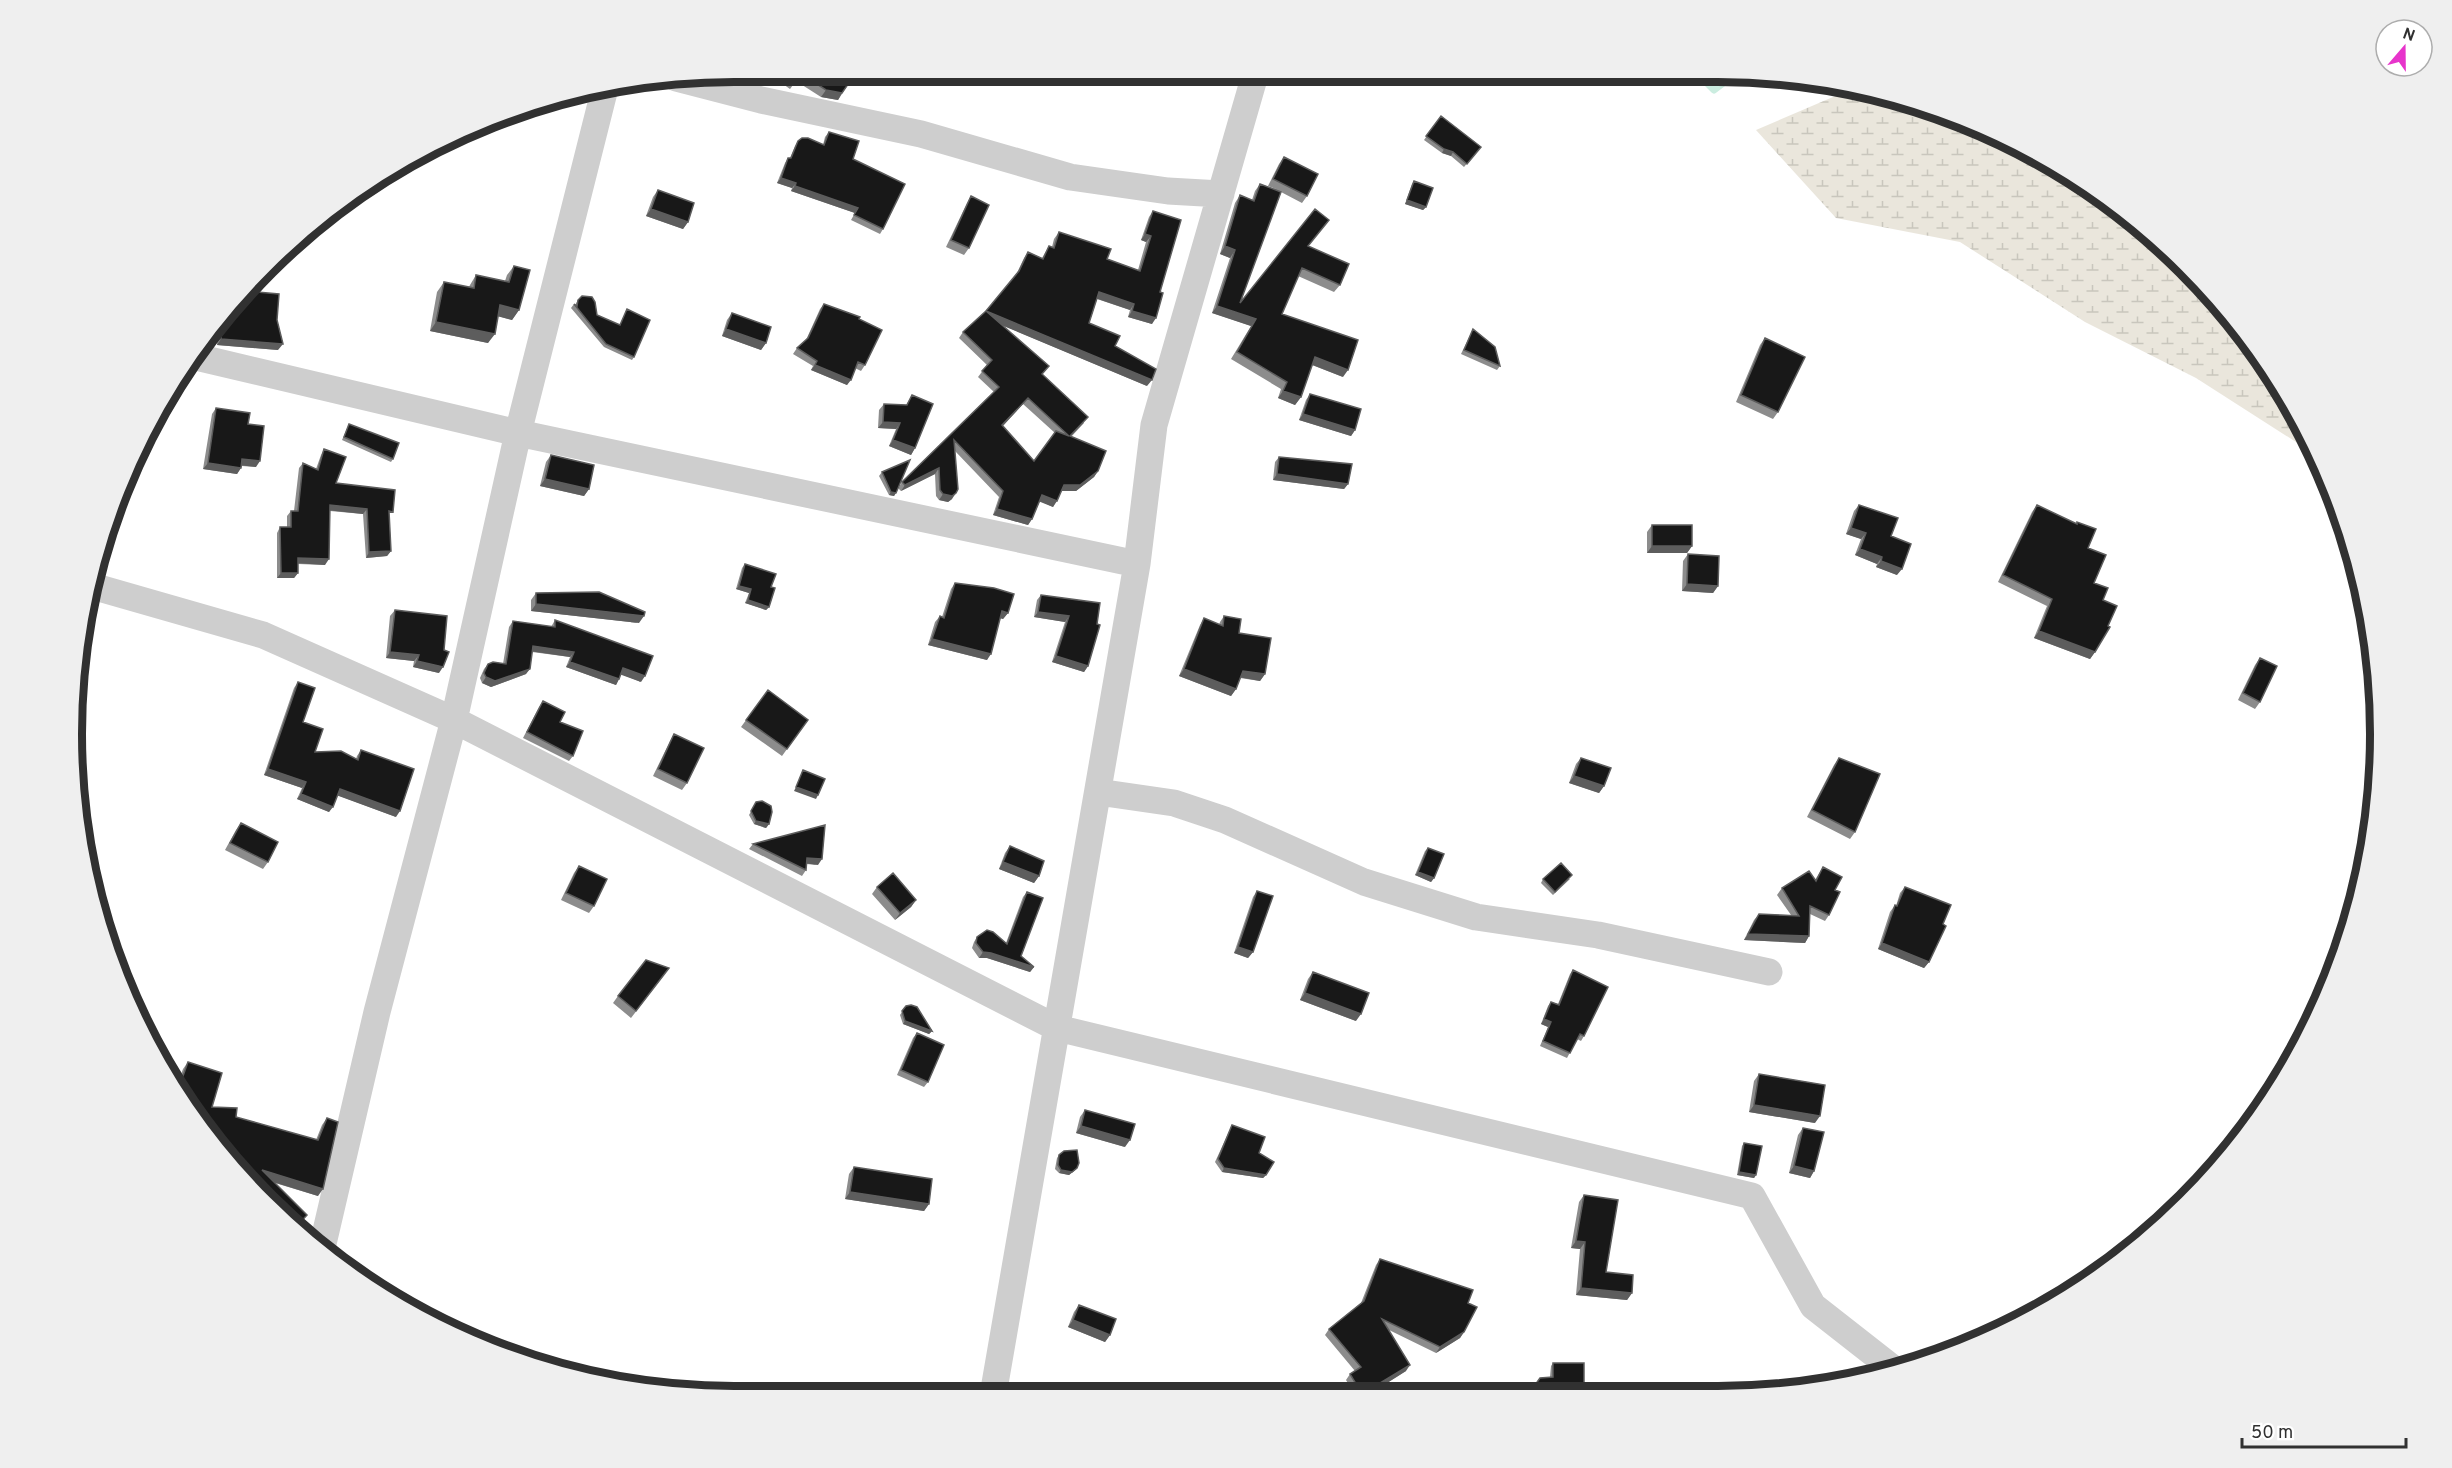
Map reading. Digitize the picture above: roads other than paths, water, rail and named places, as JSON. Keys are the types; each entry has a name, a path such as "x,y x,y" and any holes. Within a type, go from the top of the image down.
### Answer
{"street":[{"path":"995,1386 1137,564 1154,425 1253,82"},
{"path":"698,84 761,100 921,134 1070,177 1168,191 1221,194"},
{"path":"324,1240 377,1012 454,720 518,433 603,96"},
{"path":"202,358 518,433 1137,564"},
{"path":"99,588 263,635 454,720 1057,1028 1752,1196 1813,1306 1886,1363"},
{"path":"1098,792 1174,803 1236,825 1364,882 1476,917 1598,935 1769,972"}],"waterway":[{"path":"1706,82 1714,90 1724,82"}]}
